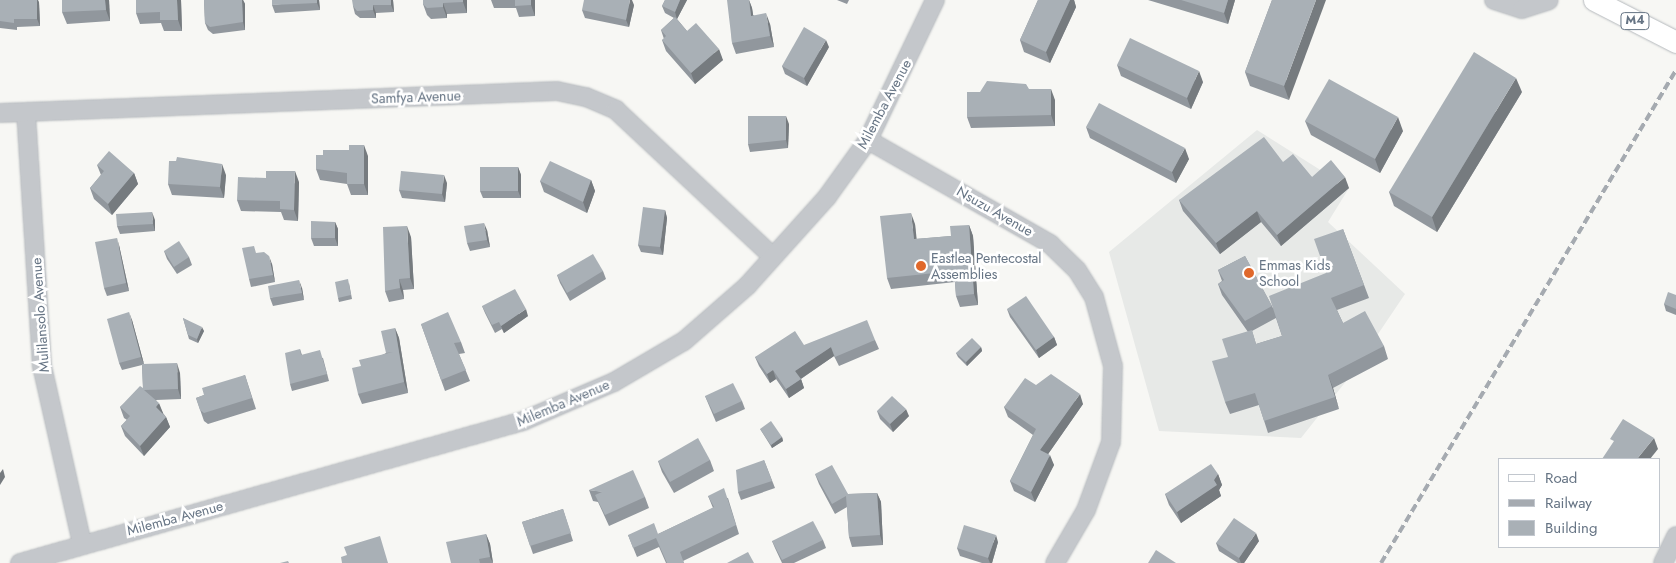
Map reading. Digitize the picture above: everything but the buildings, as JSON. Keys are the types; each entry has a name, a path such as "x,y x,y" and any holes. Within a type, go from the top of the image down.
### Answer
{"main road":[{"name":"M4","path":"1594,0 1676,42"}],"street":[{"name":"Milemba Avenue","path":"20,563 82,544 523,422 614,382 684,340 747,286 827,197 868,140 935,0"},
{"path":"1494,0 1522,9 1550,0"},
{"name":"Samfya Avenue","path":"0,114 557,91 586,97 616,110 772,256"},
{"name":"Mulilansolo Avenue","path":"26,112 42,366 82,544"},
{"name":"Nsuzu Avenue","path":"868,140 1050,244 1077,270 1094,297 1113,366 1111,442 1086,510 1055,563"},
{"path":"1663,563 1676,536"}],"shaded area":[{"name":"Emmas Kids School","path":"1257,130 1349,188 1328,222 1405,294 1347,380 1301,438 1159,431 1109,252"}],"railway":[{"path":"1381,563 1676,70"}],"place":[{"name":"Eastlea Pentecostal Assemblies","path":"921,266"},
{"name":"Emmas Kids School","path":"1249,273"}]}
